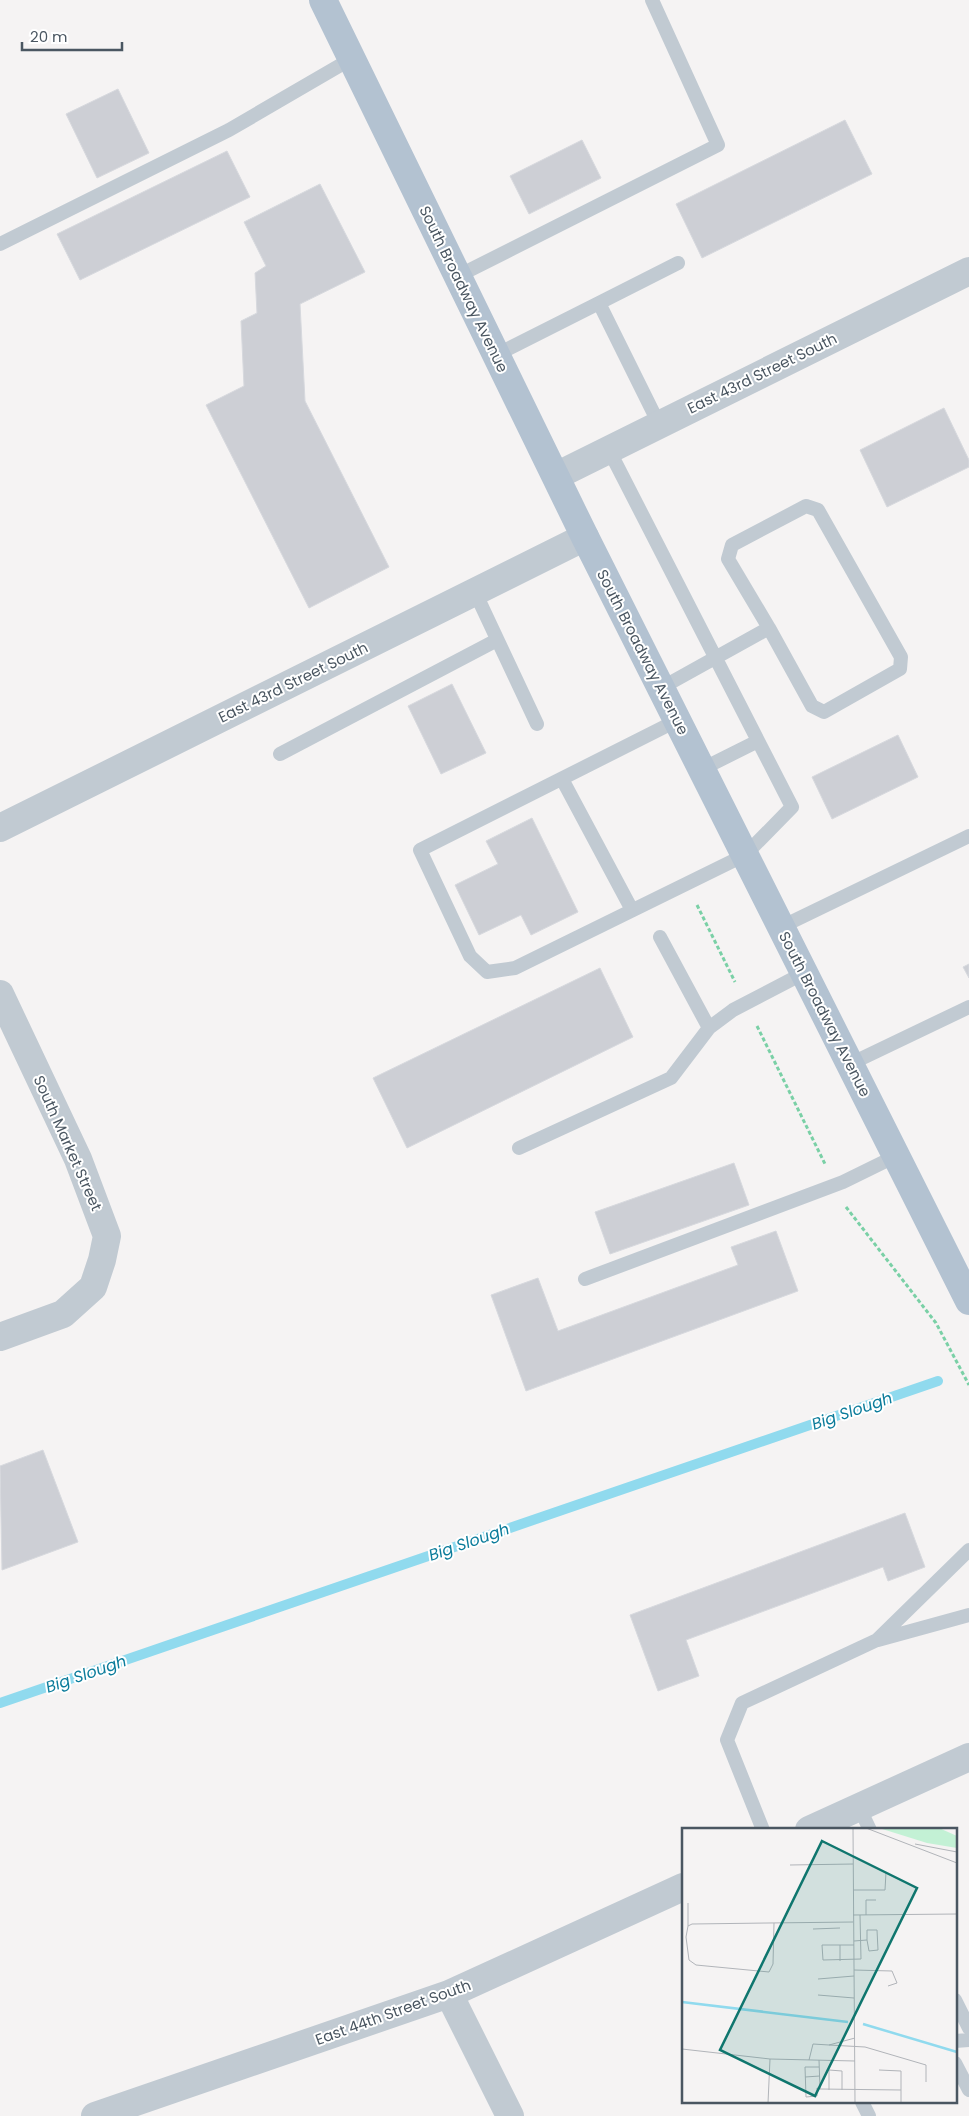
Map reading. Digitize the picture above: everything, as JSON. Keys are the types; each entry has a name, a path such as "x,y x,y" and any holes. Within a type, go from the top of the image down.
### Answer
{"main road":[{"name":"South Broadway Avenue","path":"323,0 585,537 969,1301"}],"street":[{"name":"East 43rd Street South","path":"556,476 969,271"},
{"name":"East 43rd Street South","path":"0,828 585,537"},
{"name":"South Market Street","path":"0,994 78,1159 107,1236 102,1260 93,1287 64,1314 0,1337"},
{"path":"818,1828 865,1818 969,1757"},
{"name":"East 44th Street South","path":"95,2116 449,1994 682,1887"},
{"path":"449,1994 510,2116"}],"lane":[{"path":"458,276 718,145 652,0"},
{"path":"0,244 228,130 351,59"},
{"path":"496,355 678,263"},
{"path":"599,303 659,424"},
{"path":"609,450 792,807 745,855 515,968 486,972 470,956 420,850 678,720"},
{"path":"806,506 818,510 901,657 900,669 824,712 812,706 769,628 728,559 732,545 806,506"},
{"path":"475,592 537,724"},
{"path":"661,688 769,628"},
{"path":"280,754 497,640"},
{"path":"702,769 758,741"},
{"path":"562,778 632,910"},
{"path":"781,927 969,836"},
{"path":"660,937 709,1028"},
{"path":"519,1148 671,1078 709,1028 746,1004 804,973"},
{"path":"850,1064 969,1007"},
{"path":"585,1279 835,1185 896,1156"},
{"path":"878,1640 969,1550"},
{"path":"763,1828 727,1740 742,1703 878,1640 969,1615"},
{"path":"956,2002 969,2028"},
{"path":"956,2041 969,2040"},
{"path":"956,2065 969,2090"},
{"path":"863,2104 869,2116"}],"path":[{"path":"696,902 847,1209 936,1323 969,1385"}],"building":[{"path":"118,89 149,153 97,178 66,114"},
{"path":"845,120 872,174 702,258 676,204"},
{"path":"582,140 601,178 529,214 510,176"},
{"path":"227,151 250,197 80,280 57,234"},
{"path":"320,184 365,272 300,304 305,401 389,567 309,608 206,405 244,386 241,321 257,313 255,273 266,266 244,222"},
{"path":"944,408 969,460 969,467 887,507 860,450"},
{"path":"452,684 486,753 441,774 408,706"},
{"path":"898,735 918,777 832,819 812,777"},
{"path":"532,818 578,912 531,935 521,915 479,935 455,885 498,864 486,841"},
{"path":"969,964 969,978 963,967"},
{"path":"600,968 633,1037 407,1148 373,1078"},
{"path":"734,1163 749,1205 610,1254 595,1212"},
{"path":"776,1231 798,1291 526,1391 491,1295 538,1278 558,1331 738,1265 731,1247"},
{"path":"43,1450 78,1542 2,1570 0,1466"},
{"path":"905,1513 925,1567 888,1581 883,1567 686,1640 699,1676 658,1691 630,1615"}],"waterway":[{"name":"Big Slough","path":"0,1703 938,1381"}]}
